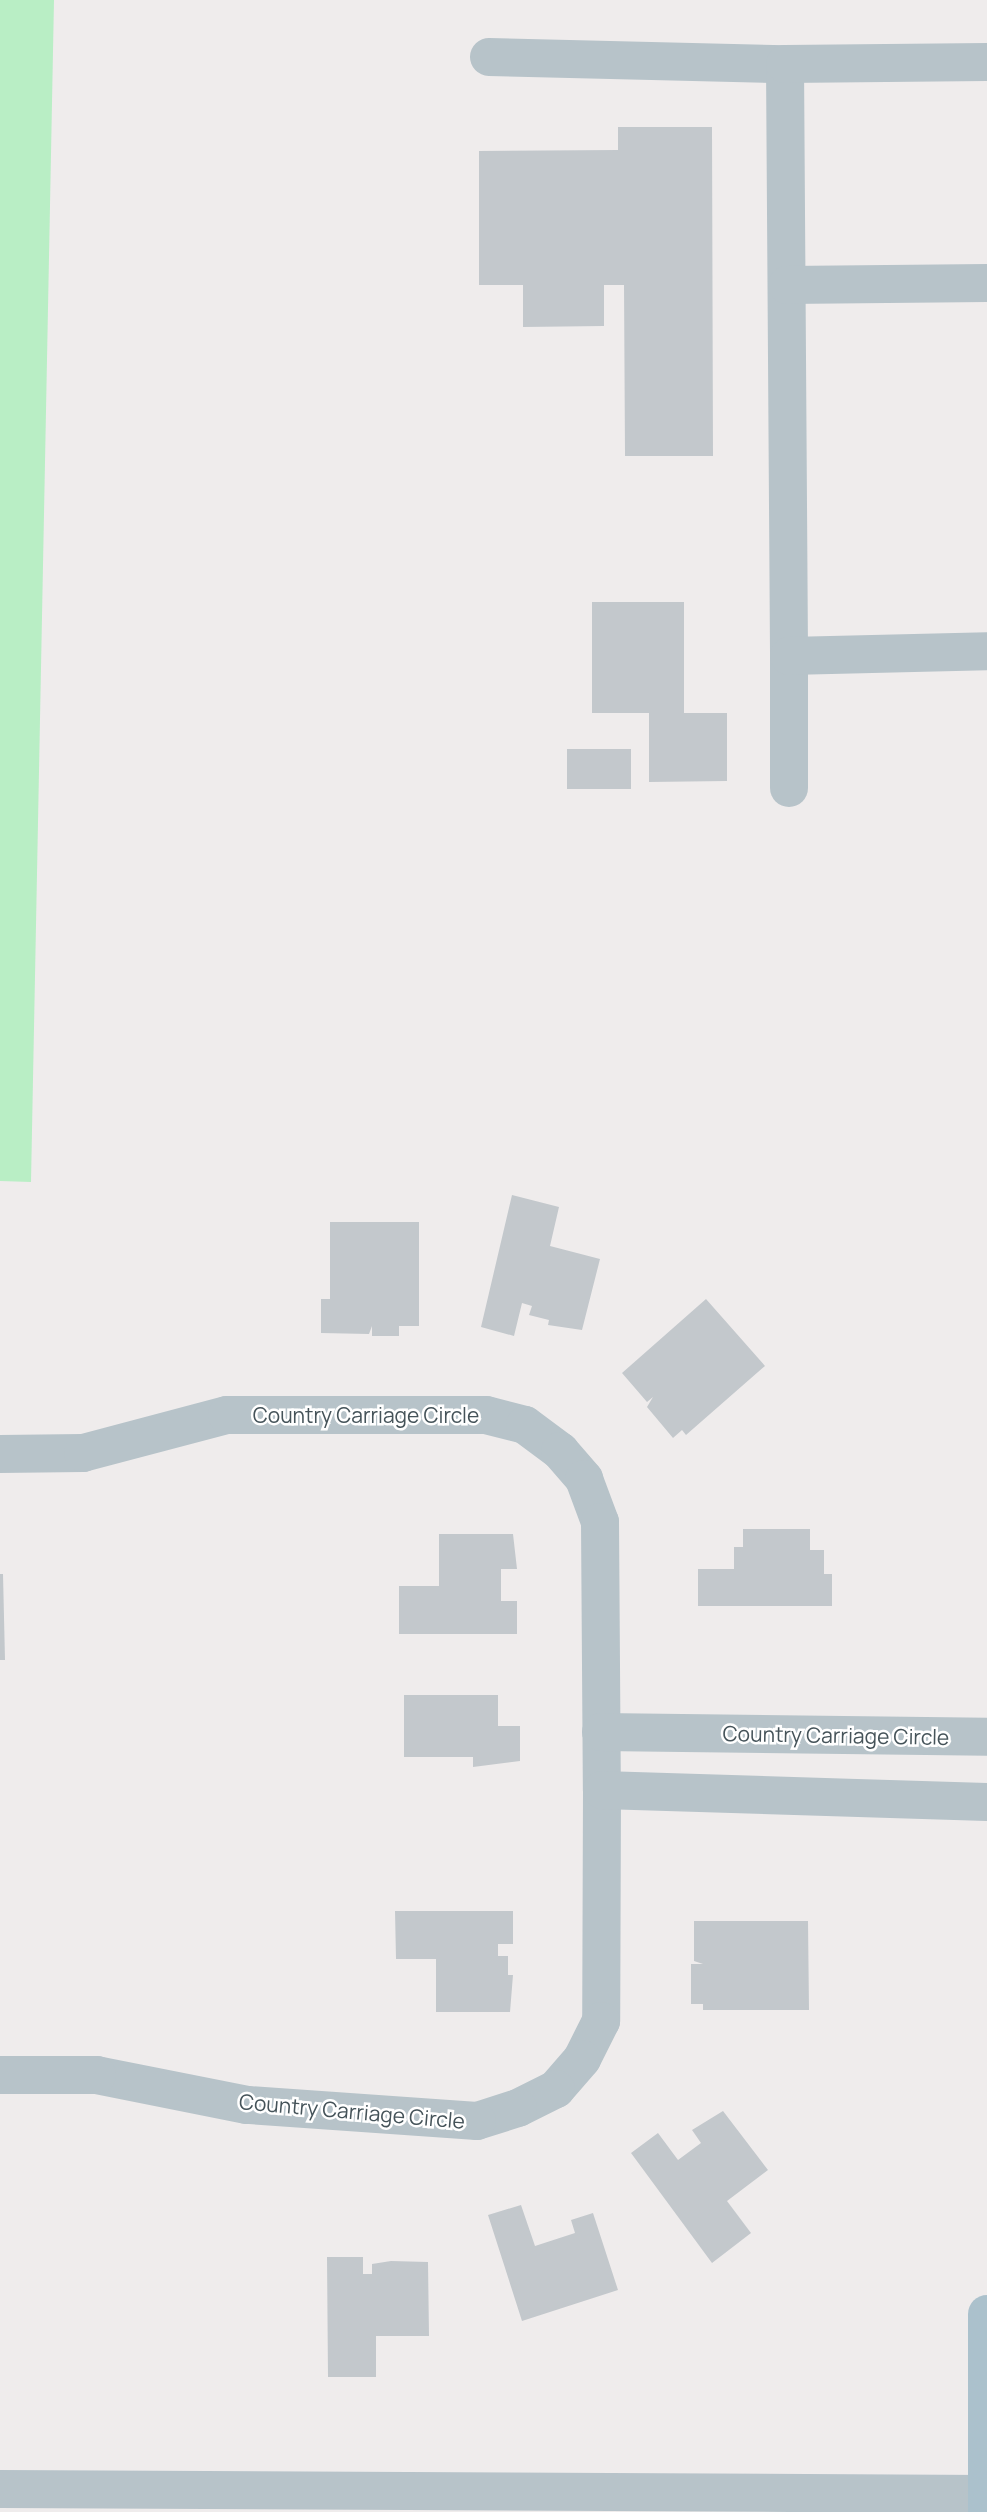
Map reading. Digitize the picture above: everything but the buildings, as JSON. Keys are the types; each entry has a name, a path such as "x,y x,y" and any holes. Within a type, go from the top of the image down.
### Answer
{"main road":[{"path":"987,2314 987,2512"}],"street":[{"path":"489,57 785,64 987,62"},
{"path":"785,64 789,788"},
{"path":"787,285 987,283"},
{"path":"789,656 987,652"},
{"name":"Country Carriage Circle","path":"0,1454 83,1453 227,1415 486,1415 525,1424 561,1451 584,1479 600,1522 602,1790 601,2021 582,2059 556,2089 518,2108 477,2121 247,2105 97,2075 0,2075"},
{"name":"Country Carriage Circle","path":"601,1732 987,1737"},
{"path":"602,1790 987,1802"},
{"path":"0,2489 986,2494"}],"green space":[{"path":"0,0 54,0 31,1182 0,1181"}]}
